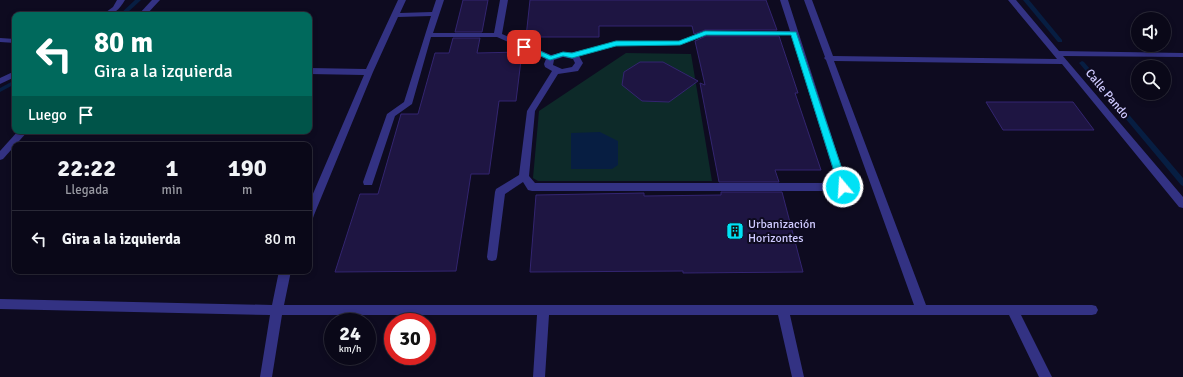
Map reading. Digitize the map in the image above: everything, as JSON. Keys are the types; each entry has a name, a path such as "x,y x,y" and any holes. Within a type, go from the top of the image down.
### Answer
{"street":[{"path":"110,12 116,8 121,0"},
{"path":"145,12 156,0"},
{"path":"312,207 369,72 402,0"},
{"path":"368,182 390,114 408,104 440,0"},
{"path":"498,35 504,0"},
{"path":"556,71 531,111 524,177 532,187 843,187 784,0"},
{"path":"808,0 828,58 922,310"},
{"name":"Calle Pando","path":"1012,0 1183,204"},
{"path":"396,15 436,14"},
{"path":"572,56 616,44 680,43 705,33 794,33"},
{"path":"428,35 498,35 550,58 563,54 572,56 576,58 578,63 575,69 566,72 556,71 549,67 548,64 550,58"},
{"path":"0,40 12,41"},
{"path":"1057,53 1183,55"},
{"path":"828,58 1064,62"},
{"path":"312,71 369,72"},
{"path":"0,80 12,75"},
{"path":"14,142 21,134"},
{"path":"0,157 12,144"},
{"path":"492,257 500,192 524,177"},
{"path":"266,377 276,310 284,274"},
{"path":"0,304 276,310 1092,310"},
{"path":"539,377 543,310"},
{"path":"783,310 798,377"},
{"path":"1012,310 1046,377"}],"green space":[{"path":"626,53 691,54 712,181 538,181 533,178 539,111"}],"water":[{"path":"600,132 618,141 618,165 612,169 571,169 571,133"}],"building":[{"path":"463,0 488,0 482,32 455,32"},
{"path":"530,0 766,0 777,30 705,30 694,34 692,26 599,26 599,37 526,37"},
{"path":"706,36 779,36 798,93 795,93 821,170 775,170 779,182 719,182 700,83 705,85 695,41"},
{"path":"453,38 480,38 477,53 522,52 516,101 499,101 489,174 471,174 456,271 335,272 360,194 378,194 401,114 418,114 435,53 449,53"},
{"path":"640,62 663,62 698,81 669,102 642,101 622,85 624,72"},
{"path":"986,102 1073,102 1094,130 1003,130"},
{"path":"721,192 782,192 803,272 530,272 536,195 644,193 644,196 721,195"}],"waterway":[{"path":"125,12 138,0"},
{"path":"1026,0 1060,41"},
{"path":"1082,63 1183,183"},
{"path":"0,90 12,84"}],"place":[{"name":"Urbanización Horizontes","path":"735,231"}],"route":[{"path":"524,47 550,58 558,54 568,54 572,56 616,44 680,43 705,33 794,33 843,187"}]}
